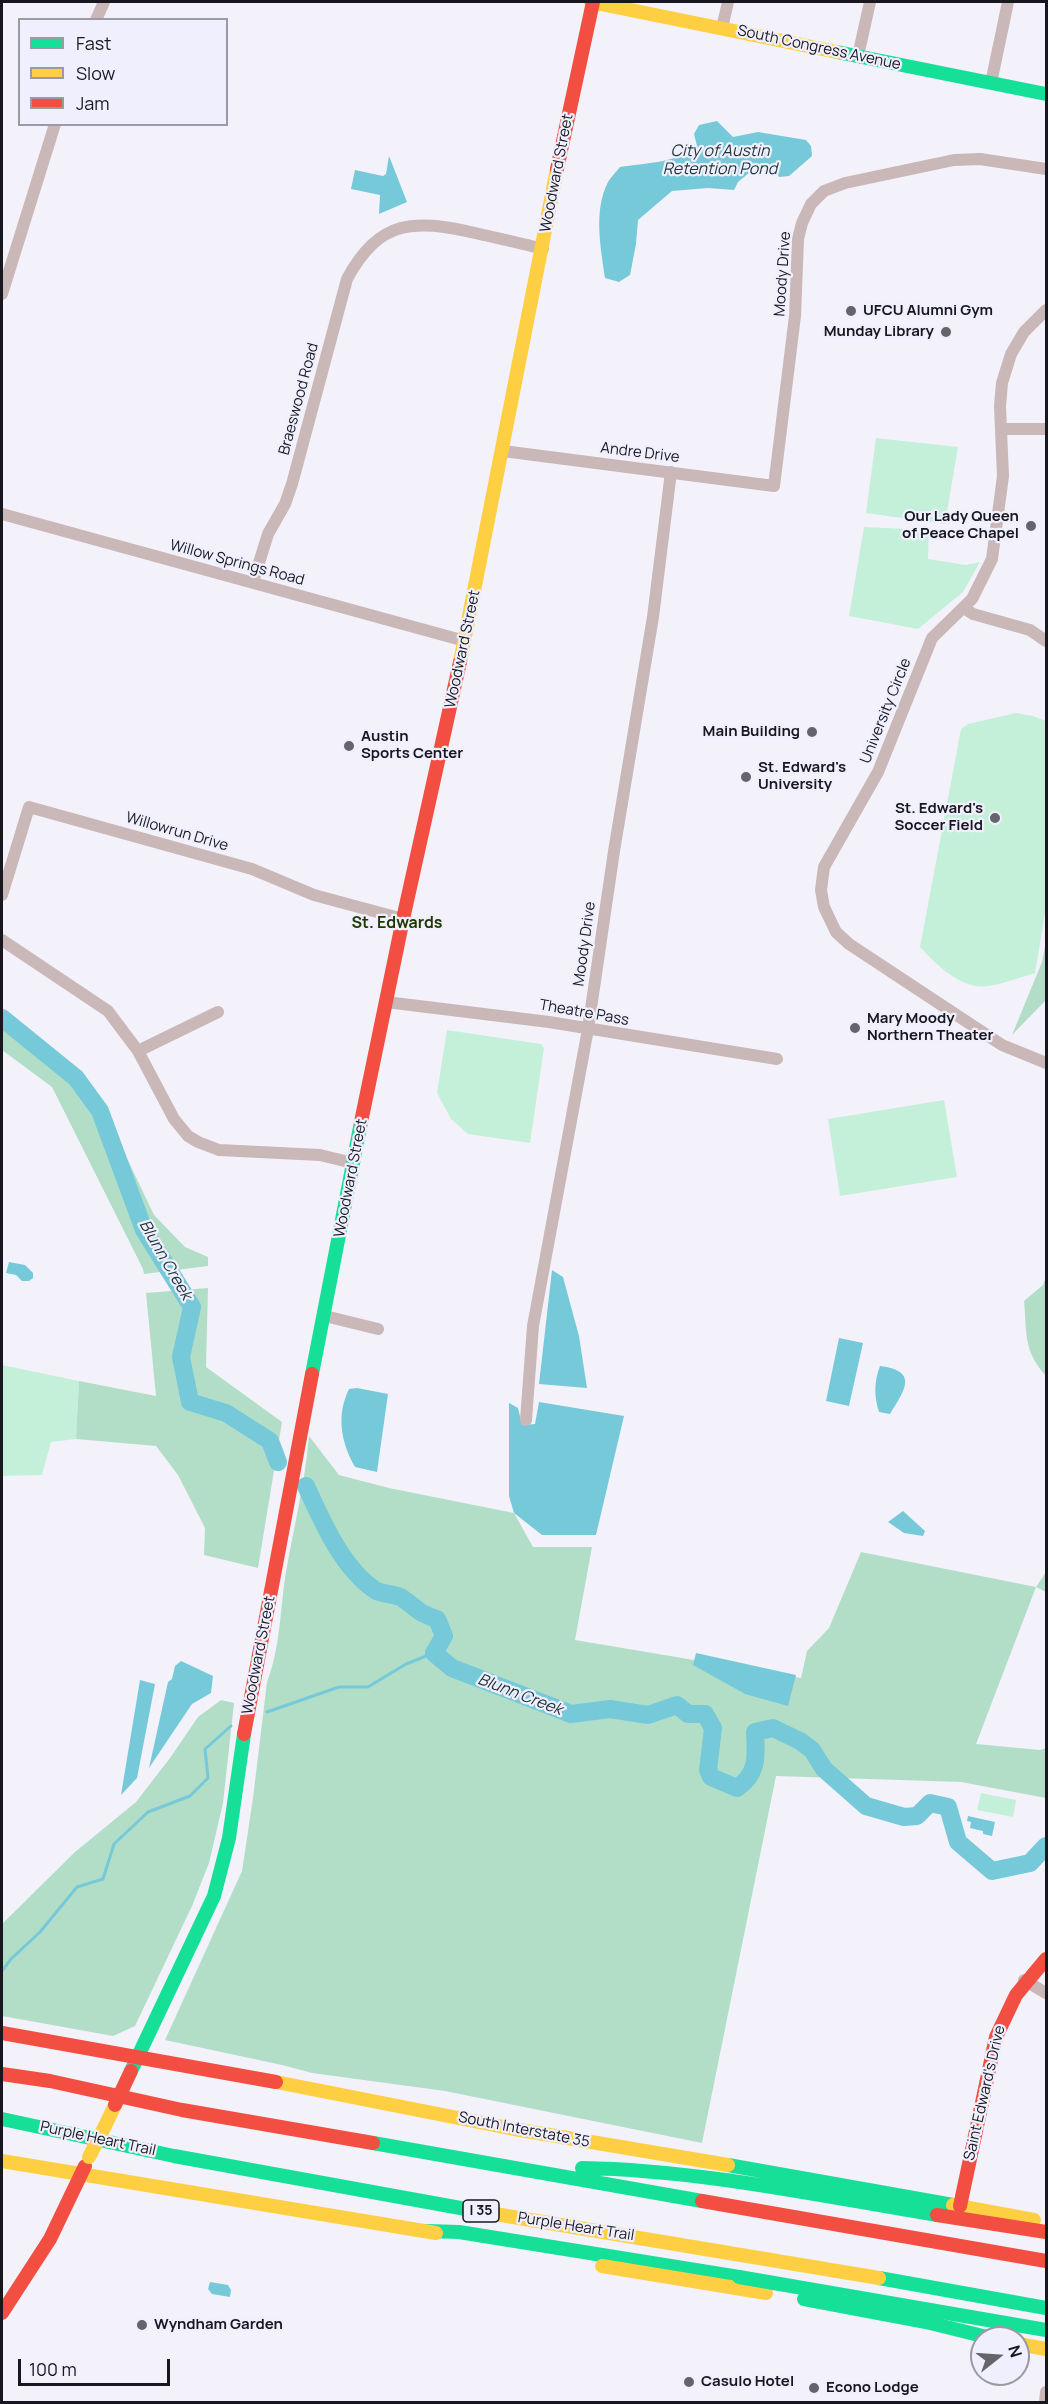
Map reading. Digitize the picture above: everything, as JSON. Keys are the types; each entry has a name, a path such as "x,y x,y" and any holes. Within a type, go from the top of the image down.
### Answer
{"main road":[{"name":"South Congress Avenue","path":"592,2 1047,94"},
{"name":"Woodward Street","path":"2,2313 50,2239 132,2071 214,1896 229,1838 248,1705 353,1163 403,919 465,641 592,2"},
{"name":"Saint Edward's Drive","path":"960,2206 996,2037 1004,2014 1024,1980 1047,1959"},
{"name":"South Interstate 35","path":"2,2033 138,2056 514,2129 1047,2223"},
{"path":"2,2063 50,2081"},
{"path":"2,2074 50,2081 182,2110 1047,2261"},
{"name":"Purple Heart Trail","path":"2,2119 174,2156 1047,2308"},
{"path":"2,2129 68,2132"},
{"path":"2,2161 426,2231 546,2256 926,2322 970,2333"},
{"path":"516,2168 604,2168 701,2177 814,2194 970,2222 1047,2232"},
{"path":"426,2231 459,2232 1047,2330"},
{"path":"789,2262 845,2288 952,2320 1047,2340"},
{"path":"1030,2345 1047,2349"}],"street":[{"path":"97,18 104,2"},
{"path":"722,28 728,2"},
{"path":"858,56 870,2"},
{"path":"991,83 1008,2"},
{"path":"2,294 53,126"},
{"name":"Moody Drive","path":"774,486 795,316 798,239 802,223 811,204 824,191 845,183 954,160 980,159 1047,169"},
{"name":"Braeswood Road","path":"253,582 268,534 285,504 292,484 347,279 358,258 374,242 387,234 408,225 425,224 447,226 543,249"},
{"name":"University Circle","path":"1047,310 1024,332 1011,354 1002,382 1000,406 1003,476 992,559 981,582 964,608 945,623 932,638 878,772 824,867 821,890 824,907 830,921 836,932 849,944 1002,1045 1047,1064"},
{"path":"1002,429 1047,429"},
{"name":"Andre Drive","path":"502,451 774,486"},
{"name":"Moody Drive","path":"526,1420 533,1326 588,1029 614,851 653,617 671,472"},
{"name":"Willow Springs Road","path":"2,514 465,641"},
{"path":"964,608 973,614 1030,630 1047,641"},
{"name":"Willowrun Drive","path":"2,895 29,807 252,869 314,895 403,919"},
{"path":"2,940 108,1011 138,1052 174,1119 188,1136 219,1150 320,1155 353,1163"},
{"name":"Theatre Pass","path":"386,1002 476,1011 777,1059"},
{"path":"138,1052 218,1012"},
{"path":"325,1316 378,1329"},
{"path":"1024,1980 1047,1993"},
{"path":"1045,2403 1047,2392"}],"green space":[{"path":"876,438 958,447 945,524 866,513"},
{"path":"864,527 929,530 928,559 966,565 980,562 963,592 918,629 849,616"},
{"name":"St. Edward's Soccer Field","path":"1016,713 1046,721 1046,907 1035,973 1000,984 978,986 950,975 920,947 961,729 968,724"},
{"path":"1046,941 1046,1000 1012,1035 1042,962"},
{"path":"2,1010 85,1084 104,1110 154,1215 185,1247 208,1257 208,1266 144,1274 52,1087 2,1050"},
{"path":"447,1030 541,1044 544,1048 530,1143 468,1134 451,1119 437,1093"},
{"path":"944,1100 957,1177 840,1196 828,1119"},
{"path":"1046,1276 1046,1376 1030,1350 1024,1301 1043,1285"},
{"path":"208,1288 206,1367 282,1422 258,1568 204,1555 205,1528 178,1475 156,1446 76,1439 79,1381 156,1396 146,1293"},
{"path":"2,1365 79,1381 76,1439 51,1442 42,1475 2,1476"},
{"path":"309,1436 339,1475 389,1488 514,1513 533,1547 592,1547 575,1640 801,1678 807,1651 829,1628 861,1552 1036,1587 976,1744 1040,1750 1046,1748 1046,1798 961,1782 776,1776 702,2143 445,2091 312,2073 165,2040 242,1871 267,1682 277,1644 285,1578 302,1489"},
{"path":"1046,1572 1046,1592 1036,1587"},
{"path":"221,1700 234,1703 223,1803 209,1863 192,1906 135,2026 113,2036 2,2016 2,1924 75,1852 136,1802 198,1717"},
{"path":"981,1793 1016,1800 1013,1817 977,1810"}],"water":[{"name":"City of Austin Retention Pond","path":"717,121 733,137 758,132 806,140 811,146 812,156 789,176 779,177 773,168 755,168 738,182 734,190 708,188 672,191 638,220 630,275 619,282 605,278 599,217 603,193 609,180 620,167 671,159 689,152 697,146 694,134 699,125"},
{"path":"389,156 407,202 379,214 380,195 351,189 355,170 383,176 386,174"},
{"path":"9,1262 25,1265 33,1273 33,1278 29,1281 22,1281 16,1275 6,1273"},
{"path":"552,1270 563,1277 579,1336 587,1388 539,1384"},
{"path":"839,1338 863,1343 849,1406 826,1401"},
{"path":"880,1366 900,1372 904,1377 904,1390 890,1414 879,1412 877,1406 876,1383"},
{"path":"357,1388 388,1394 377,1472 355,1467 346,1448 342,1429 342,1409 349,1389"},
{"path":"539,1402 624,1416 596,1535 542,1535 514,1513 509,1496 509,1403 518,1408 522,1425 535,1424"},
{"path":"903,1511 925,1531 923,1536 904,1533 888,1522"},
{"path":"696,1653 796,1675 788,1706 745,1694 693,1665"},
{"path":"181,1661 213,1676 211,1693 192,1704 149,1768 168,1682 172,1679 175,1666"},
{"path":"140,1680 155,1684 137,1778 121,1795"},
{"path":"968,1816 995,1822 992,1836 970,1828 971,1822 967,1821"},
{"path":"210,2282 228,2285 231,2290 230,2297 212,2294 208,2289"}],"waterway":[{"name":"Blunn Creek","path":"2,1018 76,1078 100,1111 144,1230 192,1307 181,1357 190,1402 226,1413 270,1441 278,1462"},
{"name":"Blunn Creek","path":"306,1486 334,1543 363,1581 381,1593 399,1596 421,1612 437,1619 444,1636 434,1653 452,1668 571,1714 610,1709 648,1715 677,1705 688,1714 705,1714 713,1728 708,1770 711,1777 737,1788 753,1770 756,1756 755,1732 773,1728 800,1741 812,1750 824,1769 866,1806 904,1817 917,1816 930,1803 948,1807 958,1842 992,1871 1030,1863 1046,1846"},
{"path":"267,1712 339,1687 368,1687 406,1664 434,1653"},
{"path":"2,1971 11,1959 40,1932 77,1887 103,1879 114,1844 148,1812 190,1796 208,1778 205,1749 231,1726"}],"traffic: fast":[{"path":"837,52 1046,94"},
{"path":"312,1374 361,1122"},
{"path":"131,2071 214,1896 229,1838 244,1734"},
{"path":"2,2119 174,2156 477,2211"},
{"path":"373,2143 702,2201"},
{"path":"728,2165 953,2205"},
{"path":"582,2168 716,2179 937,2215"},
{"path":"426,2231 459,2232 739,2277"},
{"path":"739,2277 1046,2330"},
{"path":"879,2278 1046,2308"},
{"path":"804,2299 926,2322 970,2333"}],"traffic: slow":[{"path":"591,2 837,52"},
{"path":"460,662 557,169"},
{"path":"276,2082 514,2129 728,2165"},
{"path":"105,2126 115,2105"},
{"path":"89,2157 105,2126"},
{"path":"2,2161 436,2233"},
{"path":"953,2205 1034,2220"},
{"path":"477,2211 879,2278"},
{"path":"602,2266 766,2293"},
{"path":"1030,2346 1046,2349"}],"traffic: jam":[{"path":"557,169 593,2"},
{"path":"361,1122 460,662"},
{"path":"244,1734 312,1374"},
{"path":"960,2206 996,2037 1016,1995 1046,1959"},
{"path":"2,2033 276,2082"},
{"path":"115,2105 131,2071"},
{"path":"2,2074 50,2081 182,2110 373,2143"},
{"path":"2,2313 50,2239 85,2166"},
{"path":"702,2201 1046,2261"},
{"path":"937,2215 1046,2232"}],"place":[{"name":"UFCU Alumni Gym","path":"851,311"},
{"name":"Munday Library","path":"946,332"},
{"name":"Our Lady Queen of Peace Chapel","path":"1031,526"},
{"name":"Main Building","path":"812,732"},
{"name":"Austin Sports Center","path":"349,746"},
{"name":"St. Edward's University","path":"746,777"},
{"name":"St. Edward's Soccer Field","path":"995,818"},
{"name":"Mary Moody Northern Theater","path":"855,1028"},
{"name":"Wyndham Garden","path":"142,2325"},
{"name":"Casulo Hotel","path":"689,2382"},
{"name":"Econo Lodge","path":"814,2388"}],"district":[{"name":"St. Edwards","path":"397,924"}]}
